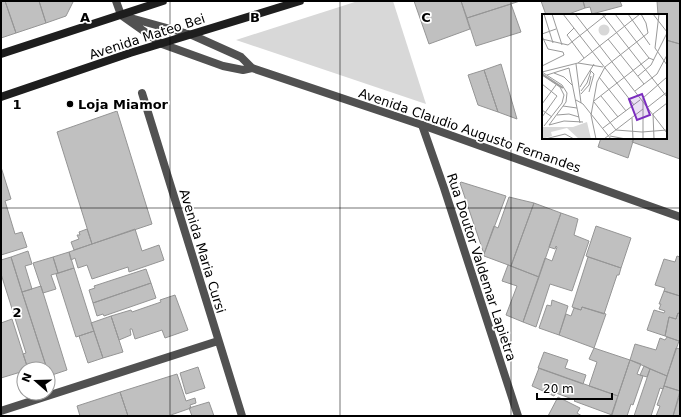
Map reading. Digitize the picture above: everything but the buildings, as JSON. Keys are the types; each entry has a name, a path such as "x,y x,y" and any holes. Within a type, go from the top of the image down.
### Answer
{"main road":[{"path":"1,54 163,1"},
{"name":"Avenida Mateo Bei","path":"1,97 93,66 300,1"}],"street":[{"path":"116,1 121,15"},
{"name":"Avenida Claudio Augusto Fernandes","path":"121,15 192,35 241,57 252,68 422,125 680,217"},
{"name":"Avenida Claudio Augusto Fernandes","path":"121,15 162,44 223,66 243,70 252,68"},
{"name":"Avenida Maria Cursi","path":"142,93 242,416"},
{"name":"Rua Doutor Valdemar Lapietra","path":"422,125 518,416"},
{"path":"1,411 218,341"}],"shaded area":[{"path":"358,1 393,1 426,104 236,40"}],"place":[{"name":"Loja Miamor","path":"70,104"}]}
